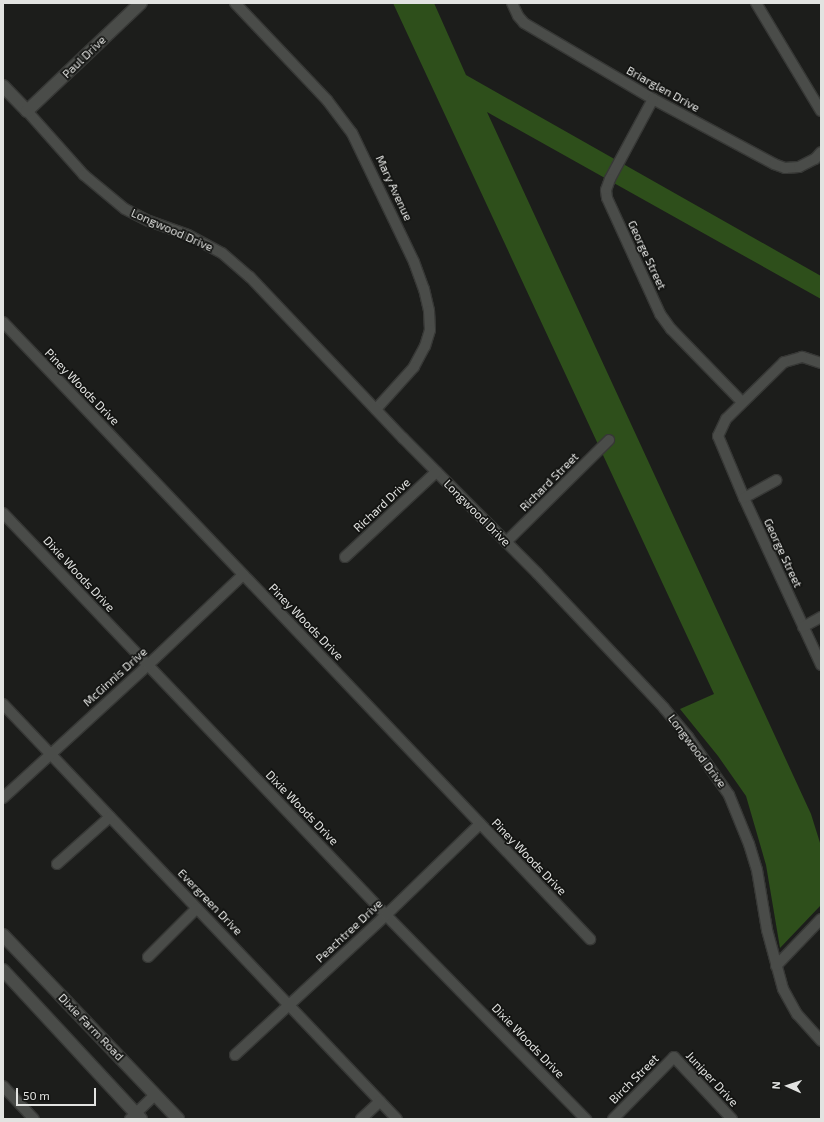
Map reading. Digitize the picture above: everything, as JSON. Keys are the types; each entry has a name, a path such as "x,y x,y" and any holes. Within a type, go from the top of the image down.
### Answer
{"main road":[{"name":"Paul Drive","path":"27,112 141,3"},
{"name":"Longwood Drive","path":"3,86 27,112"},
{"name":"Dixie Farm Road","path":"3,935 178,1119"},
{"name":"Dixie Farm Road","path":"3,970 136,1117"}],"street":[{"name":"Mary Avenue","path":"235,3 327,100 352,133 411,255 424,289 429,311 430,330 425,346 414,367 376,409"},
{"name":"Briarglen Drive","path":"512,3 518,16 524,23 653,98 774,164 785,168 800,167 818,156"},
{"path":"756,3 821,111"},
{"name":"George Street","path":"653,98 610,179 606,190 607,198 660,314 671,329 742,402"},
{"name":"Longwood Drive","path":"27,112 84,175 125,209 149,221 188,234 222,253 250,277 436,472 626,666 664,708 688,737 729,795 749,844 776,966 783,989 797,1014 821,1041"},
{"name":"Piney Woods Drive","path":"3,322 590,939"},
{"name":"George Street","path":"821,363 802,357 784,362 726,419 718,436 744,498 821,665"},
{"name":"Richard Street","path":"506,542 609,440"},
{"name":"Richard Drive","path":"345,557 436,472"},
{"path":"744,498 776,480"},
{"name":"Dixie Woods Drive","path":"3,513 386,915 586,1119"},
{"name":"McGinnis Drive","path":"3,798 148,665 243,575"},
{"path":"803,627 821,617"},
{"name":"Evergreen Drive","path":"3,704 397,1119"},
{"path":"57,864 110,817"},
{"name":"Peachtree Drive","path":"235,1055 386,915 480,824"},
{"path":"148,957 197,908"},
{"path":"776,966 821,919"},
{"name":"Birch Street","path":"613,1119 674,1057"},
{"name":"Juniper Drive","path":"674,1057 732,1119"},
{"path":"3,1086 34,1119"},
{"path":"136,1117 155,1095"},
{"path":"361,1119 380,1101"}],"green space":[{"path":"393,3 434,3 466,75 821,276 821,299 487,112 811,814 821,846 821,905 780,948 766,865 746,796 718,756 680,709 714,694"}]}
